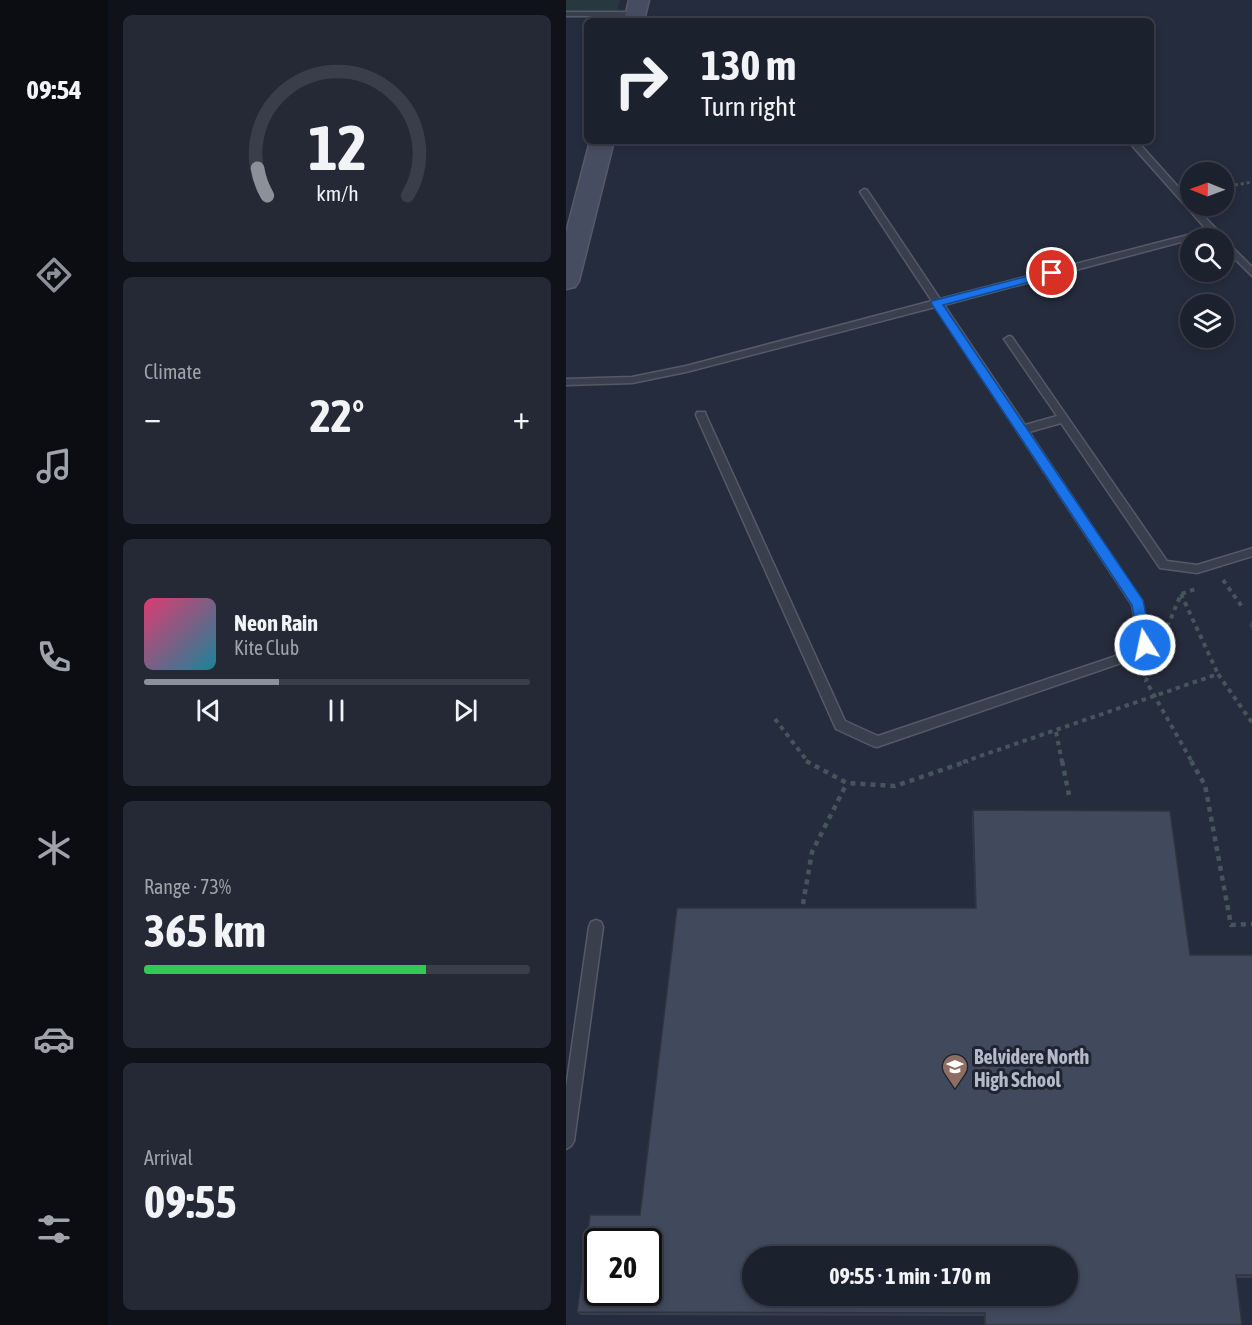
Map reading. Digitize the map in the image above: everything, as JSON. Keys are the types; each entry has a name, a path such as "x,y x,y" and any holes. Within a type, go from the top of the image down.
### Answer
{"main road":[{"path":"566,281 601,144"}],"lane":[{"path":"566,14 636,12"},
{"path":"1135,144 1180,194"},
{"path":"701,415 840,726 877,742 1117,660 1145,645 1138,604 864,192"},
{"path":"1200,216 1211,228"},
{"path":"566,382 632,380 686,369 936,303 1180,246"},
{"path":"1234,253 1253,274"},
{"path":"1009,339 1164,565 1197,569 1253,552"},
{"path":"1021,430 1064,418"},
{"path":"566,1141 596,927"}],"path":[{"path":"1234,185 1253,182"},
{"path":"1212,583 1232,576"},
{"path":"1222,580 1243,608"},
{"path":"1163,638 1181,594 1202,587"},
{"path":"1181,594 1218,674 1253,724"},
{"path":"1154,659 1146,681 1205,785 1231,925 1253,924"},
{"path":"775,719 807,762 847,783 895,786 1218,674"},
{"path":"1056,732 1069,795"},
{"path":"803,904 812,852 847,783"}],"shaded area":[{"path":"566,0 620,0 615,18 566,18"}],"building":[{"name":"Belvidere North High School","path":"973,810 1170,811 1190,955 1253,955 1253,1275 1236,1275 1242,1325 985,1325 985,1313 577,1312 584,1260 584,1306 662,1306 662,1228 588,1228 590,1215 640,1215 677,908 976,908"}],"place":[{"name":"Belvidere North High School","path":"955,1090"}],"route":[{"path":"1052,273 936,303 1138,604 1145,645"}]}
